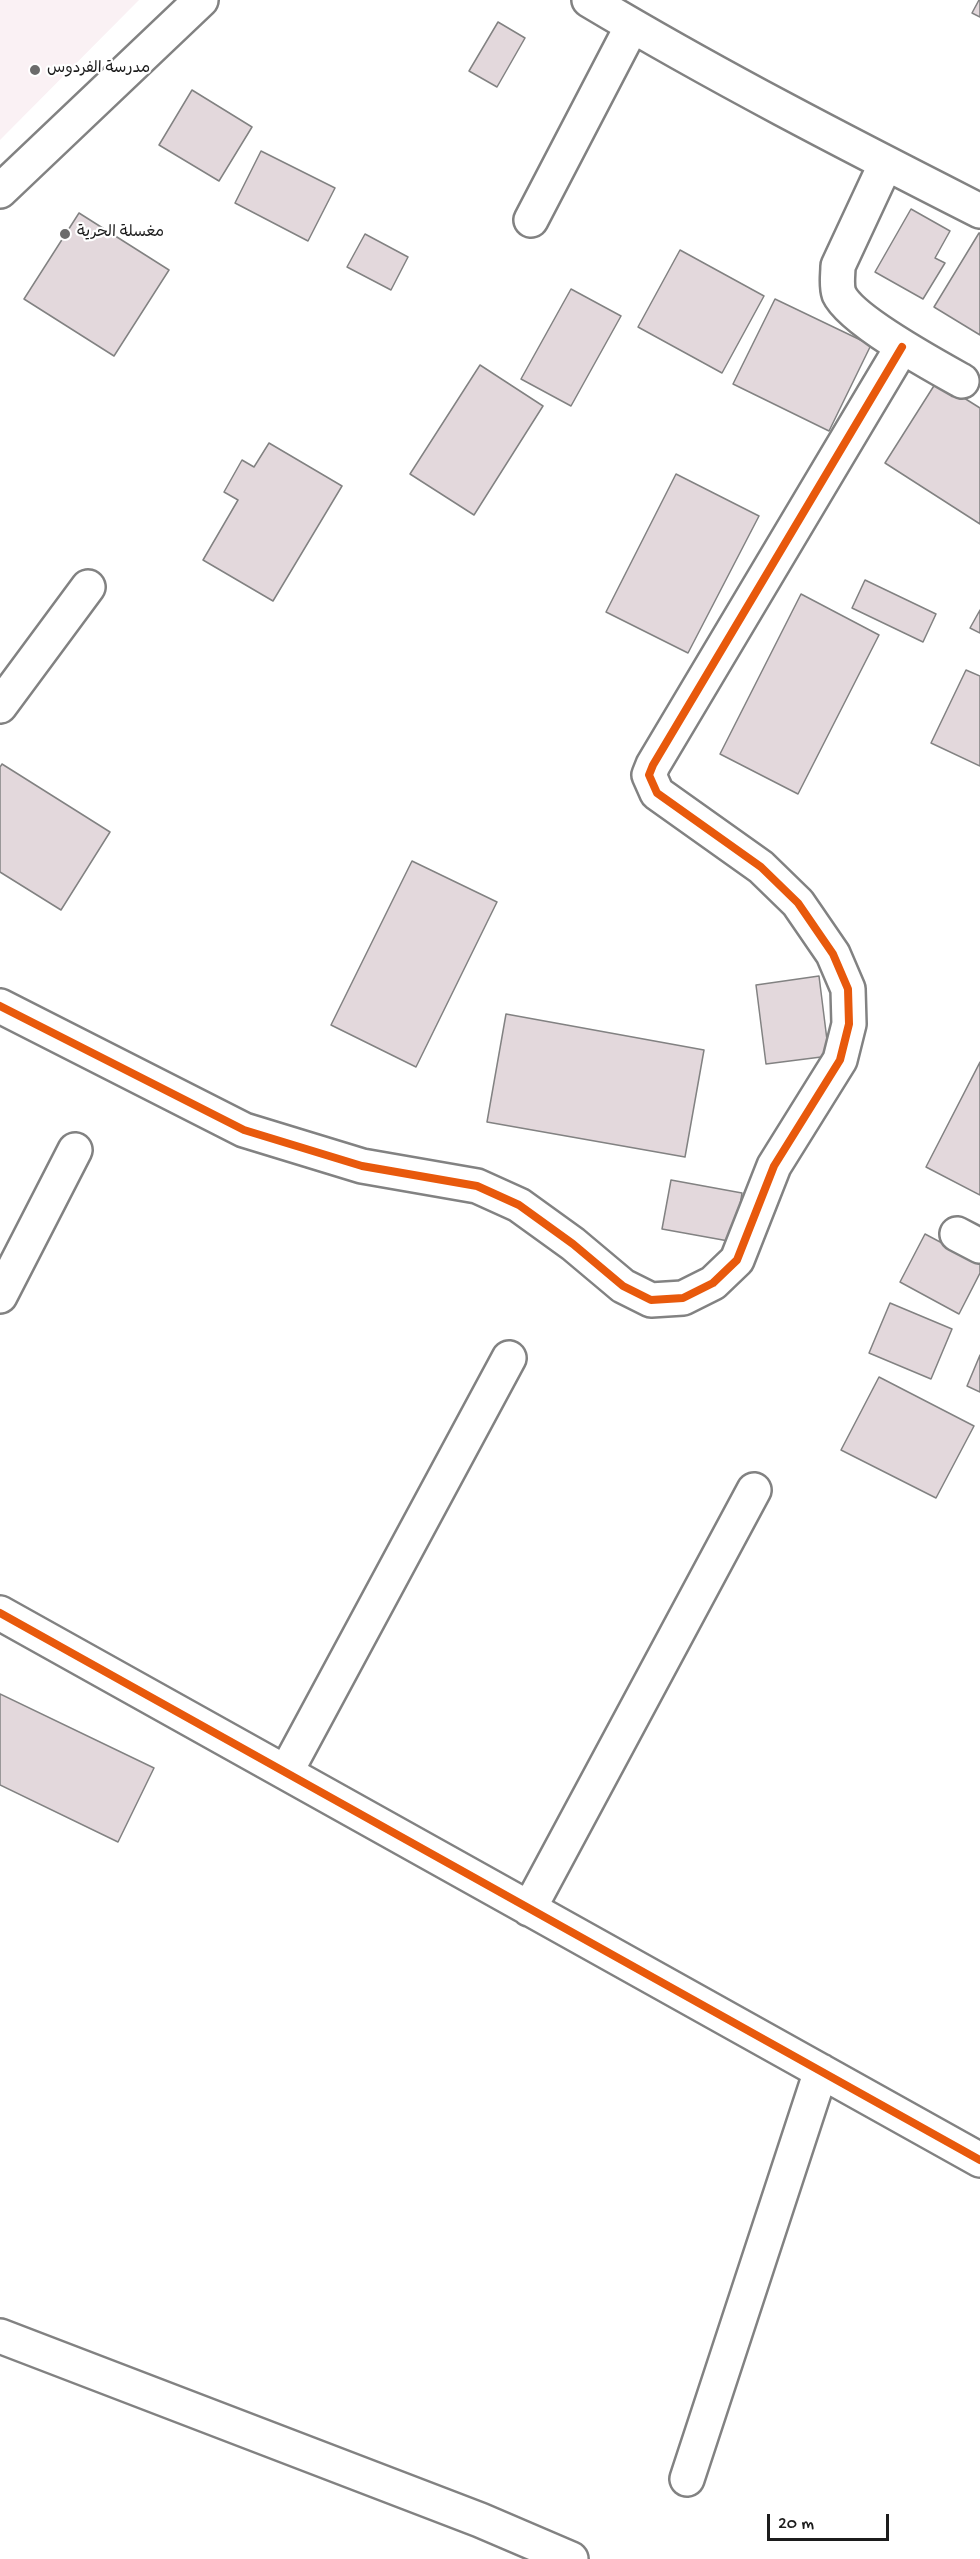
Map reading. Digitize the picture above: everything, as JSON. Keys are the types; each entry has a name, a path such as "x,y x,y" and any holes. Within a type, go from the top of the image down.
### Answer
{"street":[{"path":"0,191 201,0"},
{"path":"589,0 632,26 980,211"},
{"path":"531,220 632,26"},
{"path":"886,163 838,266 837,283 840,295 850,308 902,347 962,381"},
{"path":"0,1006 244,1130 362,1166 477,1186 519,1205 573,1244 623,1286 651,1300 683,1298 713,1283 737,1260 774,1166 840,1060 849,1024 848,989 833,954 798,903 761,867 657,793 649,775 902,347"},
{"path":"0,706 88,587"},
{"path":"0,1296 75,1150"},
{"path":"286,1772 509,1358"},
{"path":"529,1908 754,1490"},
{"path":"0,1613 980,2160"},
{"path":"687,2479 821,2071"},
{"path":"0,2336 480,2520 571,2559"}],"shaded area":[{"name":"مدرسة الفردوس","path":"0,0 139,0 0,140"}],"building":[{"path":"980,0 980,17 972,13"},
{"path":"498,22 525,38 497,87 469,71"},
{"path":"192,90 252,127 219,181 159,145"},
{"path":"261,151 335,188 308,241 235,203"},
{"path":"911,209 950,231 935,258 945,263 923,299 875,272"},
{"path":"79,213 169,270 114,356 24,299"},
{"path":"980,233 980,335 934,307"},
{"path":"365,234 408,257 391,290 347,267"},
{"path":"680,250 764,296 722,373 638,327"},
{"path":"571,289 621,316 571,406 521,379"},
{"path":"775,299 871,345 829,431 733,384"},
{"path":"480,365 543,406 474,515 410,474"},
{"path":"937,381 980,408 980,524 885,463"},
{"path":"269,443 342,486 273,601 203,560 238,500 224,492 242,460 254,467"},
{"path":"676,474 759,516 688,653 606,612"},
{"path":"865,580 936,614 923,642 852,608"},
{"path":"801,594 879,635 798,794 720,754"},
{"path":"980,610 980,633 970,628"},
{"path":"966,670 980,676 980,766 931,743"},
{"path":"2,764 110,832 61,910 0,872 0,767"},
{"path":"412,861 497,902 416,1067 331,1025"},
{"path":"819,976 829,1056 766,1064 756,985"},
{"path":"506,1014 704,1050 685,1157 487,1122"},
{"path":"980,1062 980,1195 926,1167"},
{"path":"671,1180 742,1193 734,1242 662,1229"},
{"path":"925,1234 980,1263 980,1273 959,1314 900,1282"},
{"path":"890,1303 952,1329 931,1379 869,1353"},
{"path":"980,1355 980,1392 967,1386"},
{"path":"879,1377 974,1426 936,1498 841,1450"},
{"path":"0,1694 154,1768 118,1842 0,1785"}],"cycle path":[{"path":"0,1006 244,1130 362,1166 477,1186 519,1205 573,1244 623,1286 651,1300 683,1298 713,1283 737,1260 774,1166 840,1060 849,1024 848,989 833,954 798,903 761,867 657,793 649,775 902,347"},
{"path":"0,1613 980,2160"}],"place":[{"name":"مدرسة الفردوس","path":"35,70"},
{"name":"مغسلة الحرية","path":"65,234"}]}
